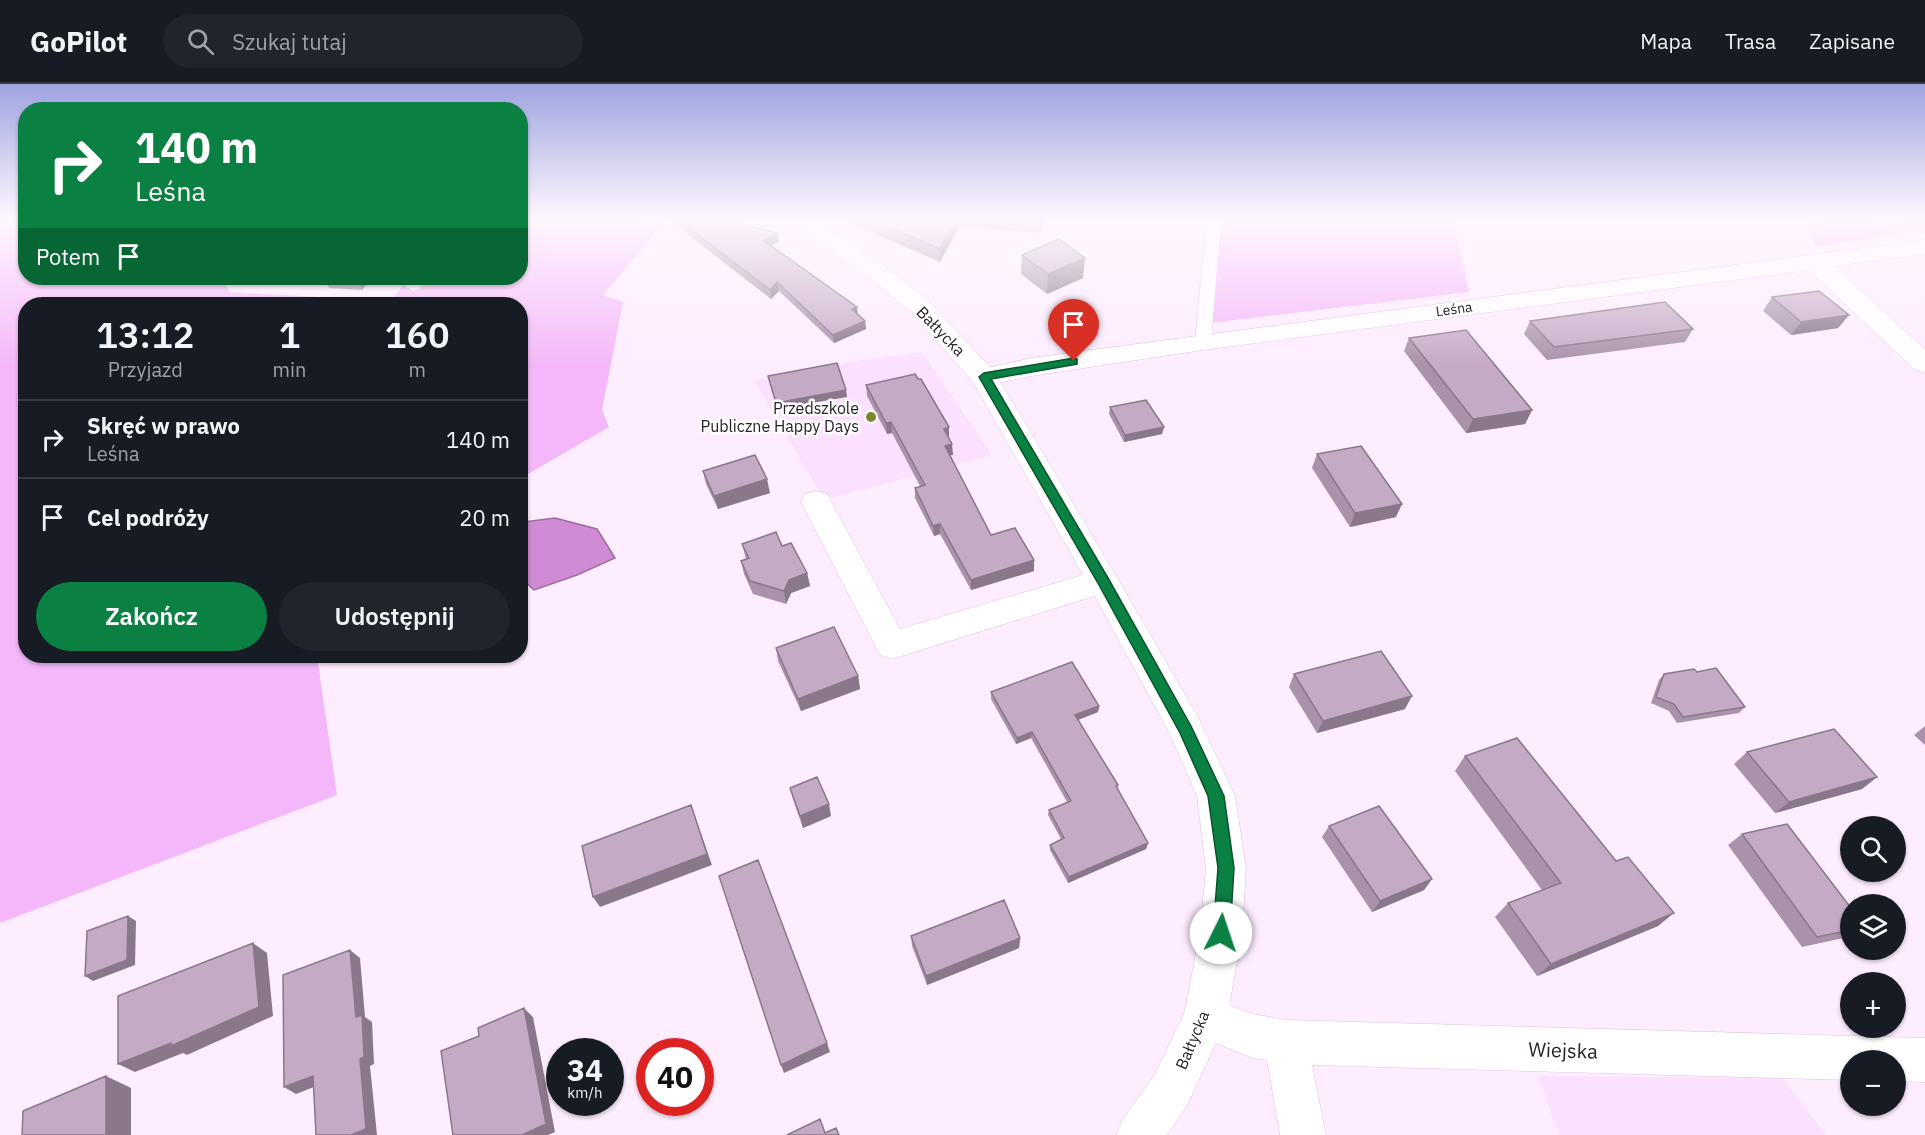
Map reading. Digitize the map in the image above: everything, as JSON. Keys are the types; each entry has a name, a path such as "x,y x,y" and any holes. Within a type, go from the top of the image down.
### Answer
{"street":[{"name":"Bałtycka","path":"871,268 919,306 984,377 1103,581 1186,730 1216,796 1226,868 1221,933 1205,1018 1171,1090 1139,1135"},
{"name":"Leśna","path":"984,377 1203,342 1769,268"},
{"path":"1822,268 1925,364"},
{"path":"816,502 892,645 1103,581"},
{"name":"Wiejska","path":"1205,1018 1254,1036 1286,1042 1925,1060"},
{"path":"1286,1042 1303,1135"}],"lane":[{"path":"1203,342 1210,268"}],"shaded area":[{"path":"0,268 18,268 18,285 226,285 230,292 319,297 18,297 18,663 318,663 337,795 0,923"},
{"path":"528,268 626,268 603,295 623,302 602,410 609,427 528,474 528,297 394,297 403,285 528,285"},
{"path":"1216,268 1464,268 1469,292 1210,323"},
{"name":"Przedszkole Publiczne Happy Days","path":"922,352 992,455 824,500 754,380 856,361"},
{"path":"555,518 597,529 615,558 577,575 534,590 528,584 528,521"},
{"path":"1538,1076 1782,1078 1826,1135 1559,1135"}],"building":[{"path":"741,268 802,268 857,307 852,309 865,321 833,335 777,282 770,290"},
{"path":"1040,268 1062,268 1048,274"},
{"path":"1819,291 1849,315 1801,322 1772,297"},
{"path":"1665,302 1693,329 1554,347 1530,321"},
{"path":"1466,330 1532,410 1473,419 1409,338"},
{"path":"837,363 846,390 776,403 768,376"},
{"path":"915,374 918,379 921,379 949,427 944,429 952,444 945,446 991,535 1015,528 1034,560 971,580 940,524 933,526 915,488 925,485 891,422 886,423 866,385"},
{"path":"1146,400 1164,427 1125,435 1110,407"},
{"path":"1361,446 1402,504 1355,513 1317,454"},
{"path":"755,455 767,479 714,496 703,471"},
{"path":"776,532 782,546 791,543 807,573 789,580 784,591 750,581 741,561 749,558 742,544"},
{"path":"834,627 858,676 798,699 776,648"},
{"path":"1381,651 1412,696 1323,721 1294,674"},
{"path":"1072,662 1099,706 1075,715 1118,785 1116,786 1148,843 1069,877 1050,845 1064,838 1049,810 1071,801 1032,732 1017,738 991,692"},
{"path":"1716,668 1745,707 1683,717 1674,704 1656,697 1664,674"},
{"path":"1834,729 1877,777 1789,802 1747,752"},
{"path":"1517,738 1616,861 1628,857 1674,913 1551,964 1508,903 1561,883 1465,756"},
{"path":"817,777 829,804 800,816 790,788"},
{"path":"691,805 707,854 593,897 582,846"},
{"path":"1379,806 1432,879 1380,901 1329,826"},
{"path":"1787,824 1840,894 1840,932 1817,937 1742,834"},
{"path":"758,860 827,1043 781,1065 719,876"},
{"path":"1004,900 1020,938 926,976 911,936"},
{"path":"128,916 127,960 85,976 87,931"},
{"path":"253,943 259,1007 171,1046 171,1043 118,1064 118,996"},
{"path":"350,950 356,1017 362,1015 364,1057 360,1059 366,1129 351,1135 316,1135 313,1076 284,1087 283,975"},
{"path":"524,1008 546,1124 522,1135 453,1135 441,1051 479,1036 478,1028"},
{"path":"106,1076 106,1135 22,1135 23,1111"},
{"path":"820,1119 825,1133 836,1128 839,1135 787,1135"}],"place":[{"name":"Przedszkole Publiczne Happy Days","path":"871,417"}],"route":[{"path":"1074,361 984,377 1103,581 1186,730 1216,796 1226,868 1221,933"}]}
